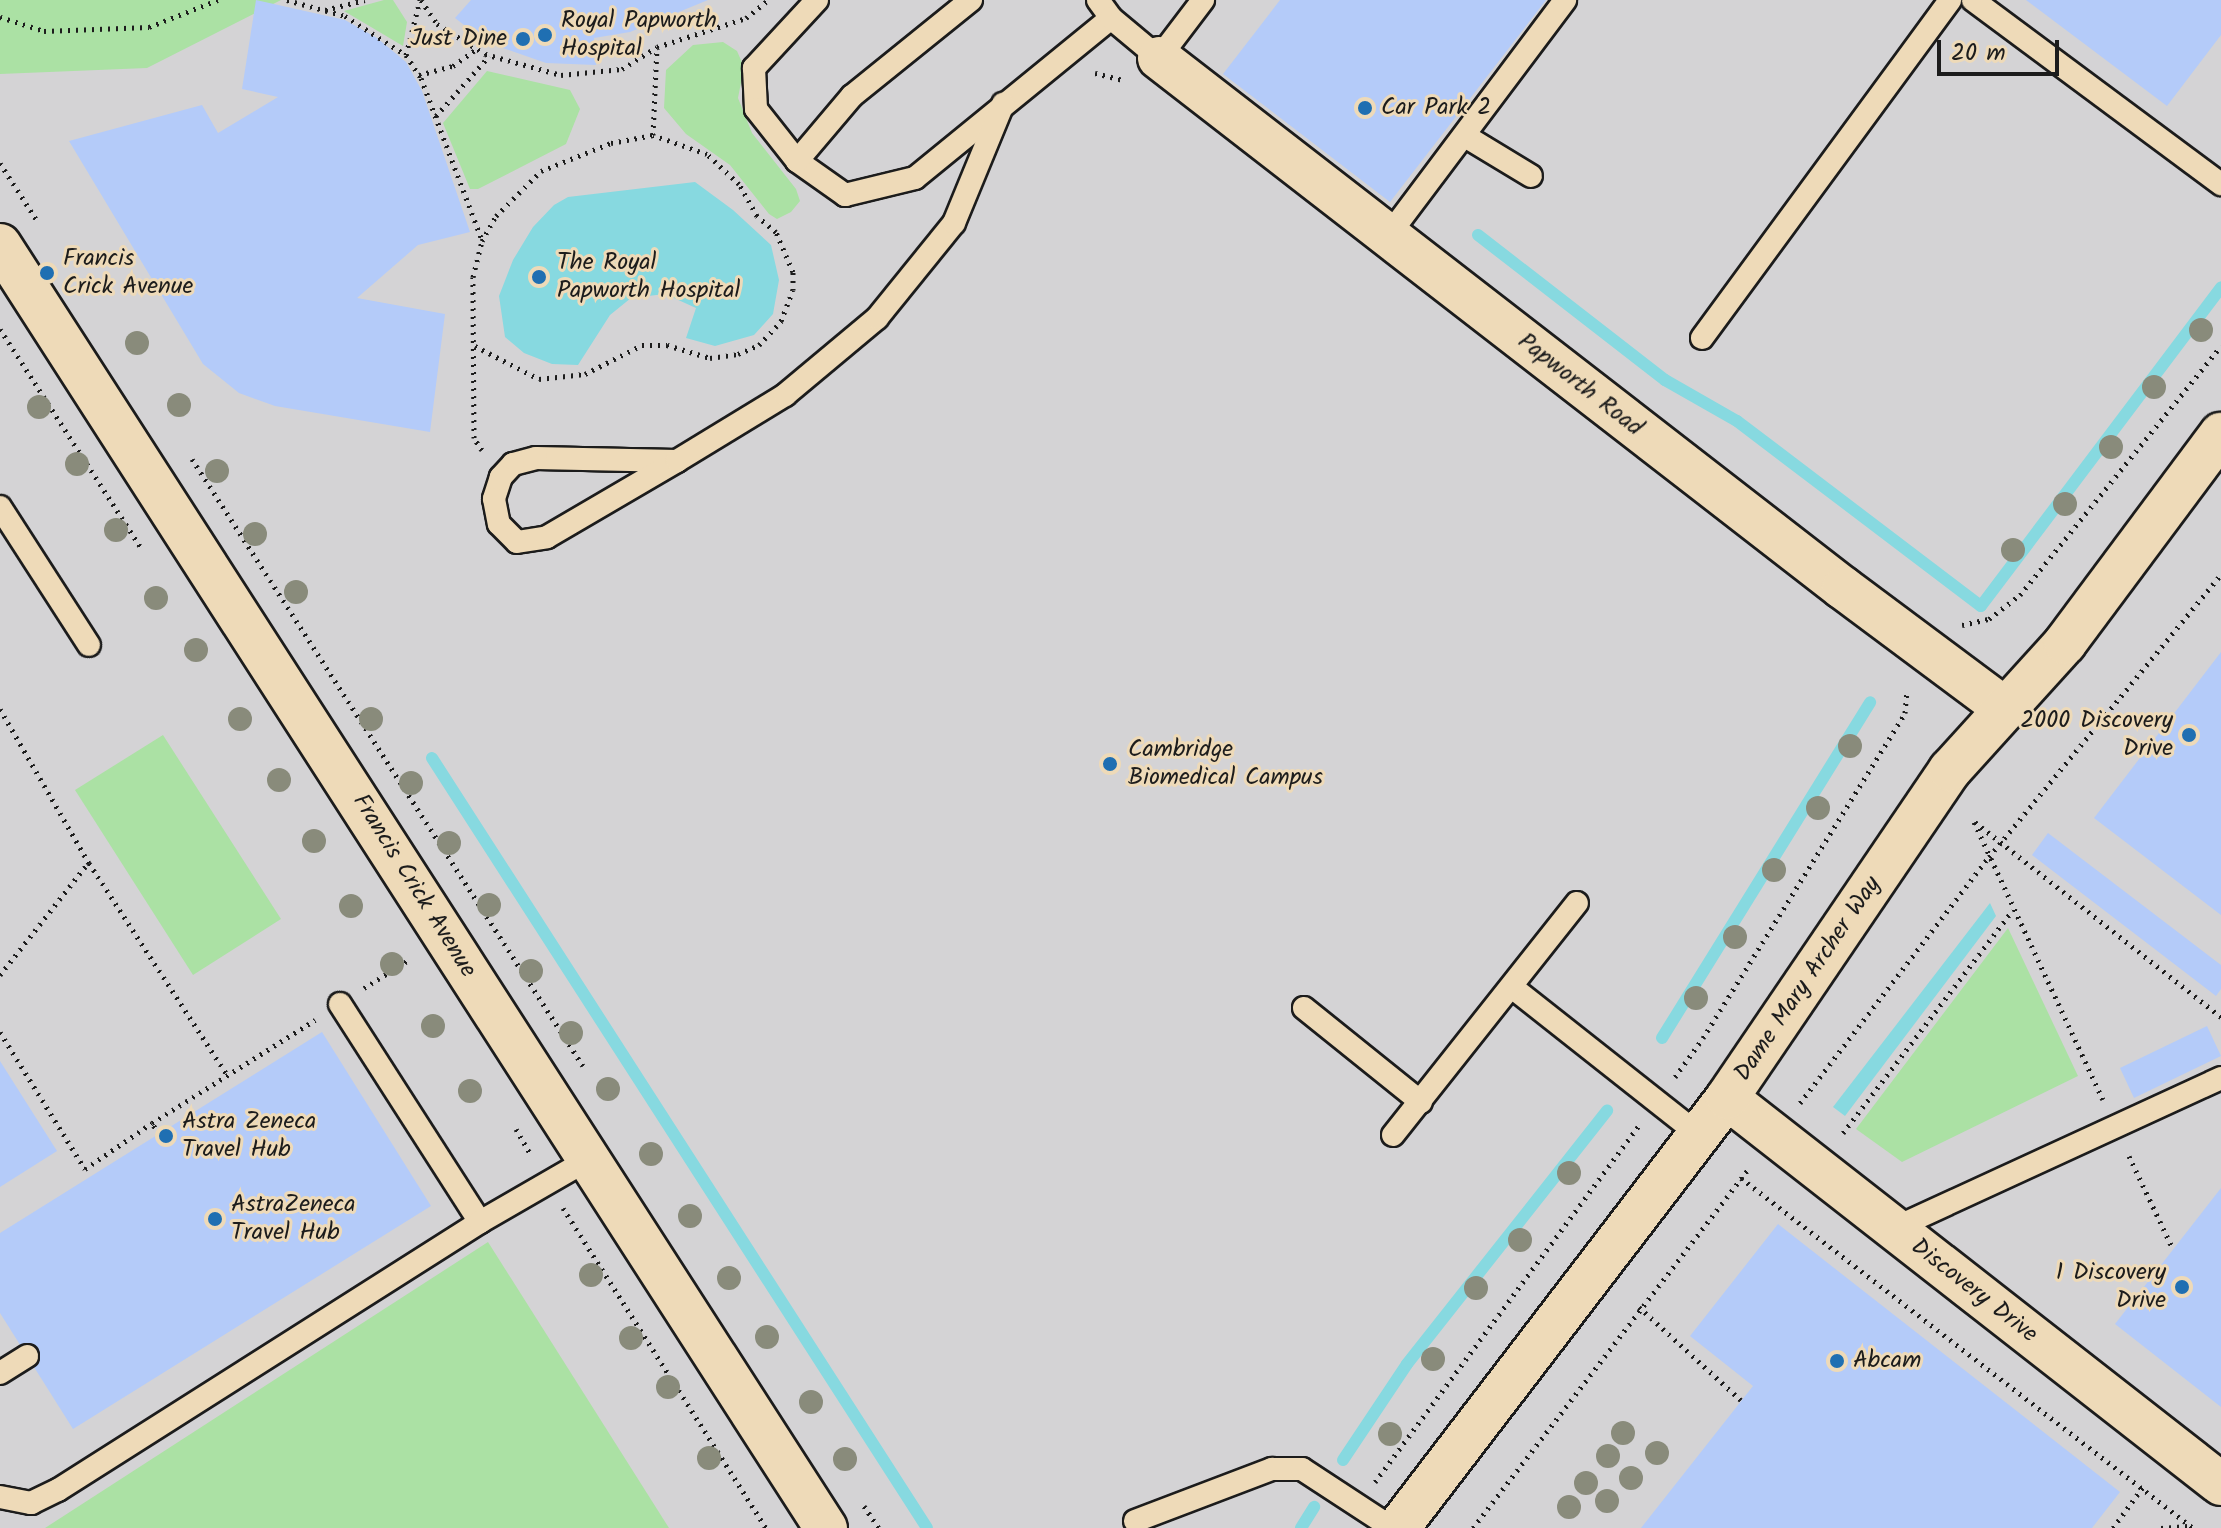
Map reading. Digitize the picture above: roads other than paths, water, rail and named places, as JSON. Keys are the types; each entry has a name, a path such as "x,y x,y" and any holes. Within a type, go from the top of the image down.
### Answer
{"street":[{"name":"Papworth Road","path":"1159,58 1306,154 1388,236 2004,708"},
{"name":"Francis Crick Avenue","path":"0,245 826,1528"},
{"name":"Dame Mary Archer Way","path":"1395,1528 1727,1098 1950,770 2065,643 2221,434"},
{"name":"Discovery Drive","path":"1727,1098 2221,1484"}],"lane":[{"path":"817,0 754,68 756,109 797,161 845,195 915,178 1003,104 1105,9 1159,58 1203,0"},
{"path":"797,161 852,96 971,0"},
{"path":"1388,236 1565,0"},
{"path":"1702,338 1950,0"},
{"path":"1973,0 2221,184"},
{"path":"677,461 536,458 513,464 501,477 494,499 499,524 517,542 547,537 677,461 785,395 877,318 954,223 1003,104"},
{"path":"1465,136 1531,176"},
{"path":"0,507 89,645"},
{"path":"1393,1135 1513,988 1577,903"},
{"path":"1513,988 1699,1135"},
{"path":"340,1004 480,1222"},
{"path":"1304,1008 1421,1102"},
{"path":"1895,1228 2221,1078"},
{"path":"0,1497 31,1503 58,1490 480,1222 589,1159"},
{"path":"0,1373 27,1356"},
{"path":"1135,1521 1272,1469 1302,1469 1395,1528"}],"water":[{"path":"695,182 733,210 771,245 779,280 773,314 754,335 715,346 686,338 696,308 665,294 631,298 610,315 578,365 552,364 524,353 505,337 499,296 513,260 533,227 554,205 568,197"},
{"path":"1990,903 1996,916 1845,1116 1833,1107"}],"waterway":[{"path":"1478,235 1665,380 1737,421 1981,606 2221,287"},
{"path":"1662,1038 1870,702"},
{"path":"432,758 927,1528"},
{"path":"1343,1460 1407,1364 1607,1111"},
{"path":"1301,1528 1314,1507"}],"place":[{"name":"Royal Papworth Hospital","path":"545,35"},
{"name":"Just Dine","path":"523,39"},
{"name":"Car Park 2","path":"1365,108"},
{"name":"Francis Crick Avenue","path":"47,273"},
{"name":"The Royal Papworth Hospital","path":"539,277"},
{"name":"2000 Discovery Drive","path":"2189,735"},
{"name":"Cambridge Biomedical Campus","path":"1110,764"},
{"name":"Astra Zeneca Travel Hub","path":"166,1136"},
{"name":"AstraZeneca Travel Hub","path":"215,1219"},
{"name":"1 Discovery Drive","path":"2182,1287"},
{"name":"Abcam","path":"1837,1361"}]}
